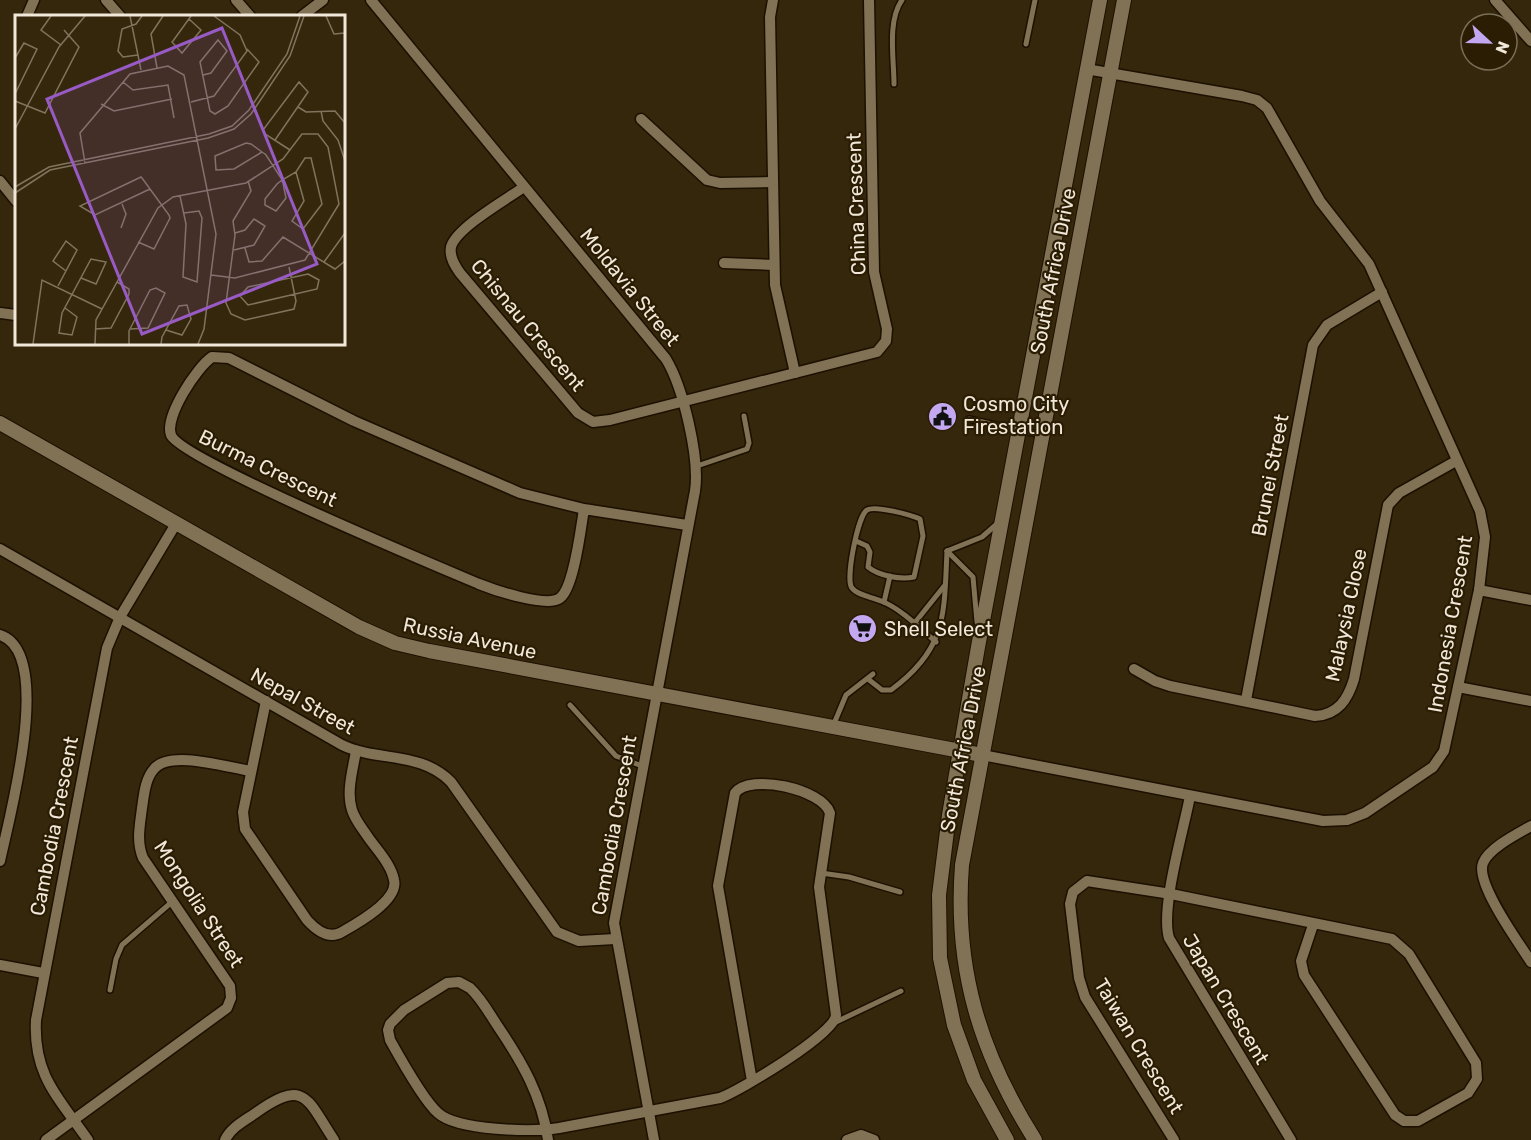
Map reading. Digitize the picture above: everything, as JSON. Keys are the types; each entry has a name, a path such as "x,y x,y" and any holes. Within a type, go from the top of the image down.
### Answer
{"street":[{"path":"27,15 34,0"},
{"path":"106,0 119,15"},
{"path":"236,0 249,15"},
{"path":"303,15 323,0"},
{"name":"Moldavia Street","path":"371,0 666,359 674,374 697,466 655,694"},
{"path":"773,0 770,17 774,265 776,293 795,373"},
{"name":"China Crescent","path":"681,403 873,354 880,350 886,341 886,320 874,266 869,0"},
{"name":"South Africa Drive","path":"1007,1140 987,1108 966,1060 945,993 940,958 939,895 959,751 1100,0"},
{"name":"South Africa Drive","path":"1035,1140 1012,1103 990,1057 965,972 960,910 962,866 1124,0"},
{"path":"1495,0 1531,41"},
{"name":"Indonesia Crescent","path":"982,754 1329,821 1355,818 1437,762 1447,742 1479,590 1485,527 1369,264 1320,201 1275,120 1262,103 1242,96 1086,69"},
{"path":"641,119 707,180 720,183 772,182"},
{"path":"0,181 15,200"},
{"name":"Chisnau Crescent","path":"524,187 459,234 451,247 454,265 584,418 599,422 681,403"},
{"path":"724,263 774,265"},
{"name":"Brunei Street","path":"1246,700 1313,345 1327,325 1382,292"},
{"path":"0,313 15,315"},
{"name":"Burma Crescent","path":"584,509 569,585 562,597 553,601 514,595 479,584 255,486 180,446 171,434 170,423 199,369 212,357 230,358 354,422 520,493 584,509 687,525"},
{"name":"Russia Avenue","path":"0,423 360,627 394,643 982,754"},
{"name":"Malaysia Close","path":"1134,669 1155,681 1170,686 1316,716 1324,715 1345,701 1354,679 1388,505 1399,493 1456,461"},
{"name":"Cambodia Crescent","path":"88,1140 46,1078 37,1056 36,1020 43,973 111,636 177,522"},
{"name":"Nepal Street","path":"0,549 356,751 422,762 443,774 557,932 579,941 615,939"},
{"path":"1479,590 1531,600"},
{"path":"0,635 13,641 20,650 27,702 22,750 0,861"},
{"path":"1458,687 1531,701"},
{"name":"Cambodia Crescent","path":"654,1140 615,939 616,903 655,694"},
{"path":"266,701 243,812 243,822 248,836 314,927 323,933 334,935 382,905 391,896 395,885 389,868 352,813 351,787 356,751"},
{"name":"Mongolia Street","path":"74,1120 214,1020 230,1004 231,992 225,977 143,858 139,846 144,796 153,769 162,762 179,759 251,771"},
{"path":"547,1135 537,1095 524,1065 470,988 459,982 447,983 393,1019 388,1030 390,1040 438,1114 455,1121 547,1135 647,1110 720,1098 752,1081 815,1040 836,1022 836,1001 820,896 820,873 830,813 825,802 798,789 751,783 738,789 732,802 718,886 752,1081"},
{"name":"Japan Crescent","path":"1190,795 1171,894 1167,928 1171,944 1291,1140"},
{"path":"1531,826 1487,856 1481,872 1486,887 1531,962"},
{"name":"Taiwan Crescent","path":"1174,1140 1085,996 1079,978 1070,904 1073,892 1087,881 1171,894 1313,925 1386,937 1405,949 1476,1063 1477,1079 1473,1089 1418,1121 1404,1121 1395,1115 1304,975 1301,961 1313,925"},
{"path":"0,965 43,973"},
{"path":"225,1140 234,1128 276,1098 289,1094 300,1096 309,1103 334,1140"},
{"path":"46,1140 74,1120"},
{"path":"847,1140 861,1136 874,1140"}],"lane":[{"path":"894,84 894,24 896,9 902,0"},
{"path":"1026,44 1035,0"},
{"path":"697,466 747,449 749,443 744,416"},
{"path":"969,419 1042,435"},
{"path":"856,541 867,546 870,552 868,567 890,576 914,577 923,536 923,525 920,519 874,507 866,510 861,517 856,541 849,585 853,591 884,602 936,642"},
{"path":"947,551 982,537 1002,519"},
{"path":"868,679 882,690 891,690 923,659 936,642 942,624 947,551"},
{"path":"947,551 969,571 976,584 978,647"},
{"path":"884,602 890,576"},
{"path":"909,630 946,584"},
{"path":"833,726 846,695 873,674"},
{"path":"570,705 616,756 642,766"},
{"path":"820,873 849,877 900,892"},
{"path":"110,990 116,958 122,945 173,901"},
{"path":"836,1022 901,991"}],"place":[{"name":"Cosmo City Firestation","path":"942,416"},
{"name":"Shell Select","path":"863,629"}]}
